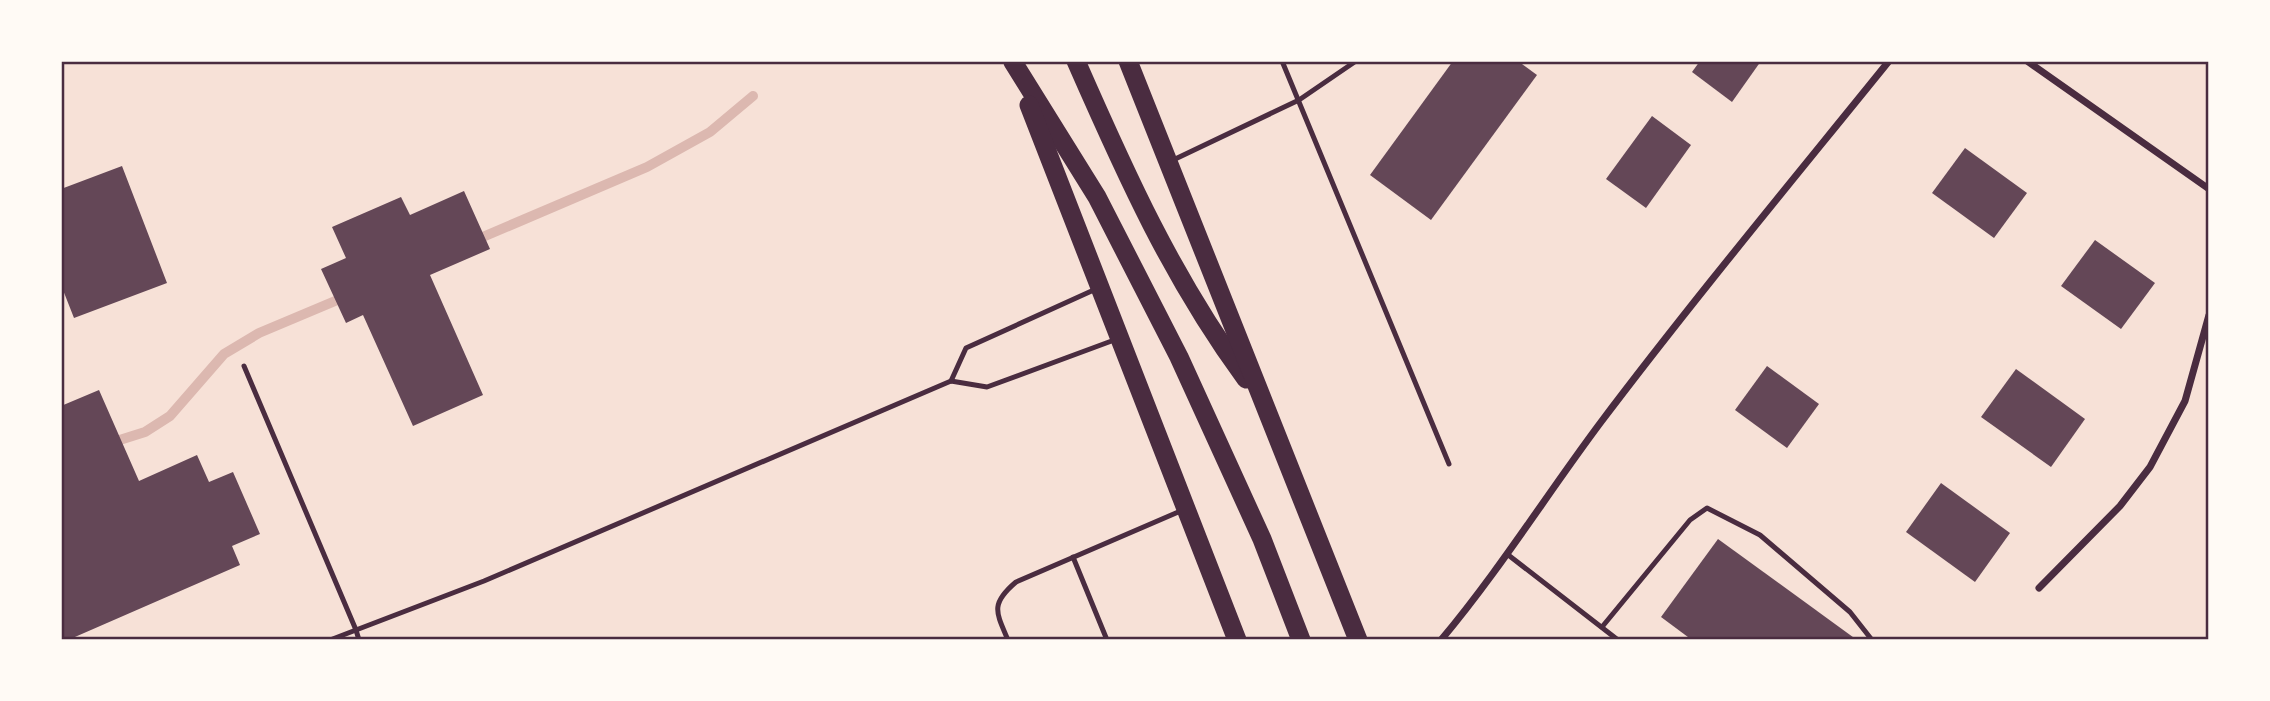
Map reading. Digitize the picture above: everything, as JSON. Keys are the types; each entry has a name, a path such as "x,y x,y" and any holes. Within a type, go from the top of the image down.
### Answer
{"highway":[{"path":"1076,61 1132,186 1172,265 1212,332 1264,402"},
{"path":"1128,61 1358,640"},
{"path":"1013,62 1237,640"},
{"path":"1013,62 1097,197 1179,356 1262,539 1301,640"}],"street":[{"path":"1441,640 1474,601 1573,459 1680,318 1889,61"},
{"path":"2028,61 2209,189"},
{"path":"2039,588 2120,506 2150,467 2185,401 2209,316"}],"lane":[{"path":"1282,61 1449,464"},
{"path":"1168,163 1299,100 1356,61"},
{"path":"951,381 966,348 1100,287"},
{"path":"330,640 496,576 951,381 987,387 1120,338"},
{"path":"244,366 359,640"},
{"path":"1008,640 996,611 1003,592 1016,582 1186,508"},
{"path":"1602,628 1690,520 1707,508 1760,536 1850,612 1872,640"},
{"path":"1507,554 1618,640"},
{"path":"1073,557 1107,640"}],"building":[{"path":"1453,61 1518,61 1537,75 1431,220 1370,175"},
{"path":"1700,61 1761,61 1732,102 1692,72"},
{"path":"1652,116 1691,145 1646,208 1606,179"},
{"path":"1965,148 2027,193 1994,238 1932,193"},
{"path":"122,166 167,283 74,318 63,290 61,291 61,189"},
{"path":"464,191 490,249 430,275 483,395 413,426 363,315 346,323 321,269 346,258 332,227 401,197 410,215"},
{"path":"2095,240 2155,283 2121,329 2061,286"},
{"path":"1767,366 1819,404 1787,448 1735,410"},
{"path":"2016,369 2085,419 2051,467 1981,417"},
{"path":"99,390 139,481 197,455 209,482 233,472 260,534 232,546 240,565 68,640 61,640 61,406"},
{"path":"1941,483 2010,533 1975,582 1906,532"},
{"path":"1718,539 1857,640 1692,640 1661,617"}],"waterway":[{"path":"471,242 647,167 710,132 753,96"},
{"path":"107,444 145,432 170,416 224,354 259,333 347,296"}]}
